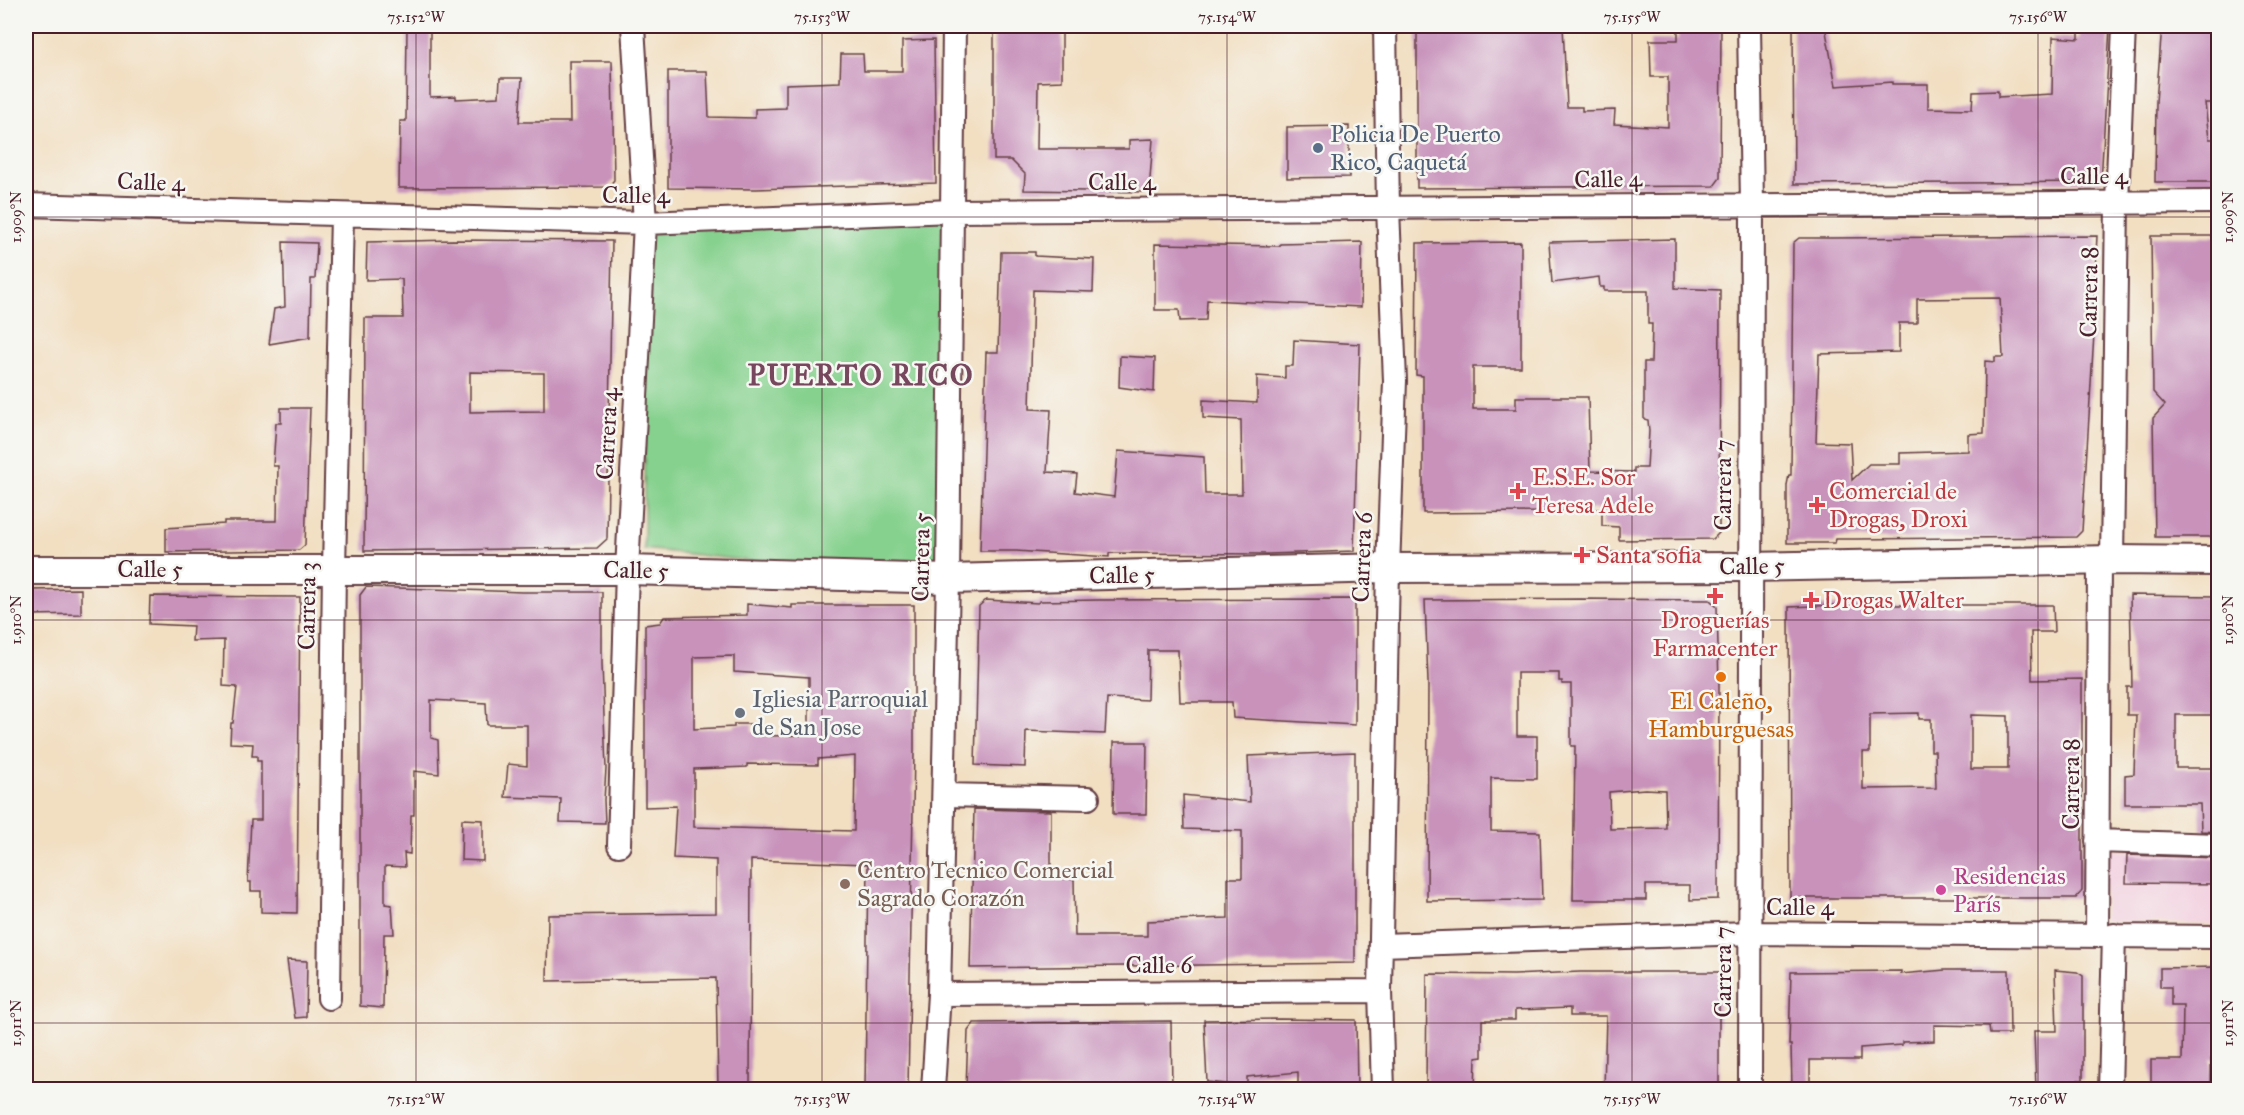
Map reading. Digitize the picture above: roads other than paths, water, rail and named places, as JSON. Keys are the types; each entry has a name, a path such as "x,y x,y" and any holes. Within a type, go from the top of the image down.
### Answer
{"street":[{"name":"Carrera 4","path":"619,845 627,570 645,223 633,26"},
{"name":"Carrera 5","path":"933,1089 939,994 944,795 954,26"},
{"name":"Carrera 6","path":"1383,1089 1380,991 1388,568 1395,381 1388,208 1385,26"},
{"name":"Carrera 7","path":"1749,26 1752,204 1750,1089"},
{"name":"Carrera 8","path":"2110,1089 2106,936 2097,841 2124,26"},
{"name":"Calle 4","path":"26,205 342,216 645,223 952,211 2218,202"},
{"name":"Carrera 3","path":"330,998 334,568 342,216"},
{"name":"Calle 5","path":"26,570 334,568 627,570 948,579 1388,568 1750,567 2218,561"},
{"path":"944,795 1088,798"},
{"path":"2097,841 2218,845"},
{"name":"Calle 4","path":"1382,945 1750,933 2218,937"},
{"name":"Calle 6","path":"939,994 1380,991"}],"place":[{"name":"Policia De Puerto Rico, Caquetá","path":"1318,148"},
{"name":"E.S.E. Sor Teresa Adele","path":"1518,491"},
{"name":"Comercial de Drogas, Droxi","path":"1817,505"},
{"name":"Santa sofia","path":"1582,555"},
{"name":"Droguerías Farmacenter","path":"1715,596"},
{"name":"Drogas Walter","path":"1811,600"},
{"name":"El Caleño, Hamburguesas","path":"1721,677"},
{"name":"Igliesia Parroquial de San Jose","path":"740,713"},
{"name":"Centro Tecnico Comercial Sagrado Corazón","path":"845,884"},
{"name":"Residencias París","path":"1941,890"}],"district":[{"name":"PUERTO RICO","path":"861,375"}]}
